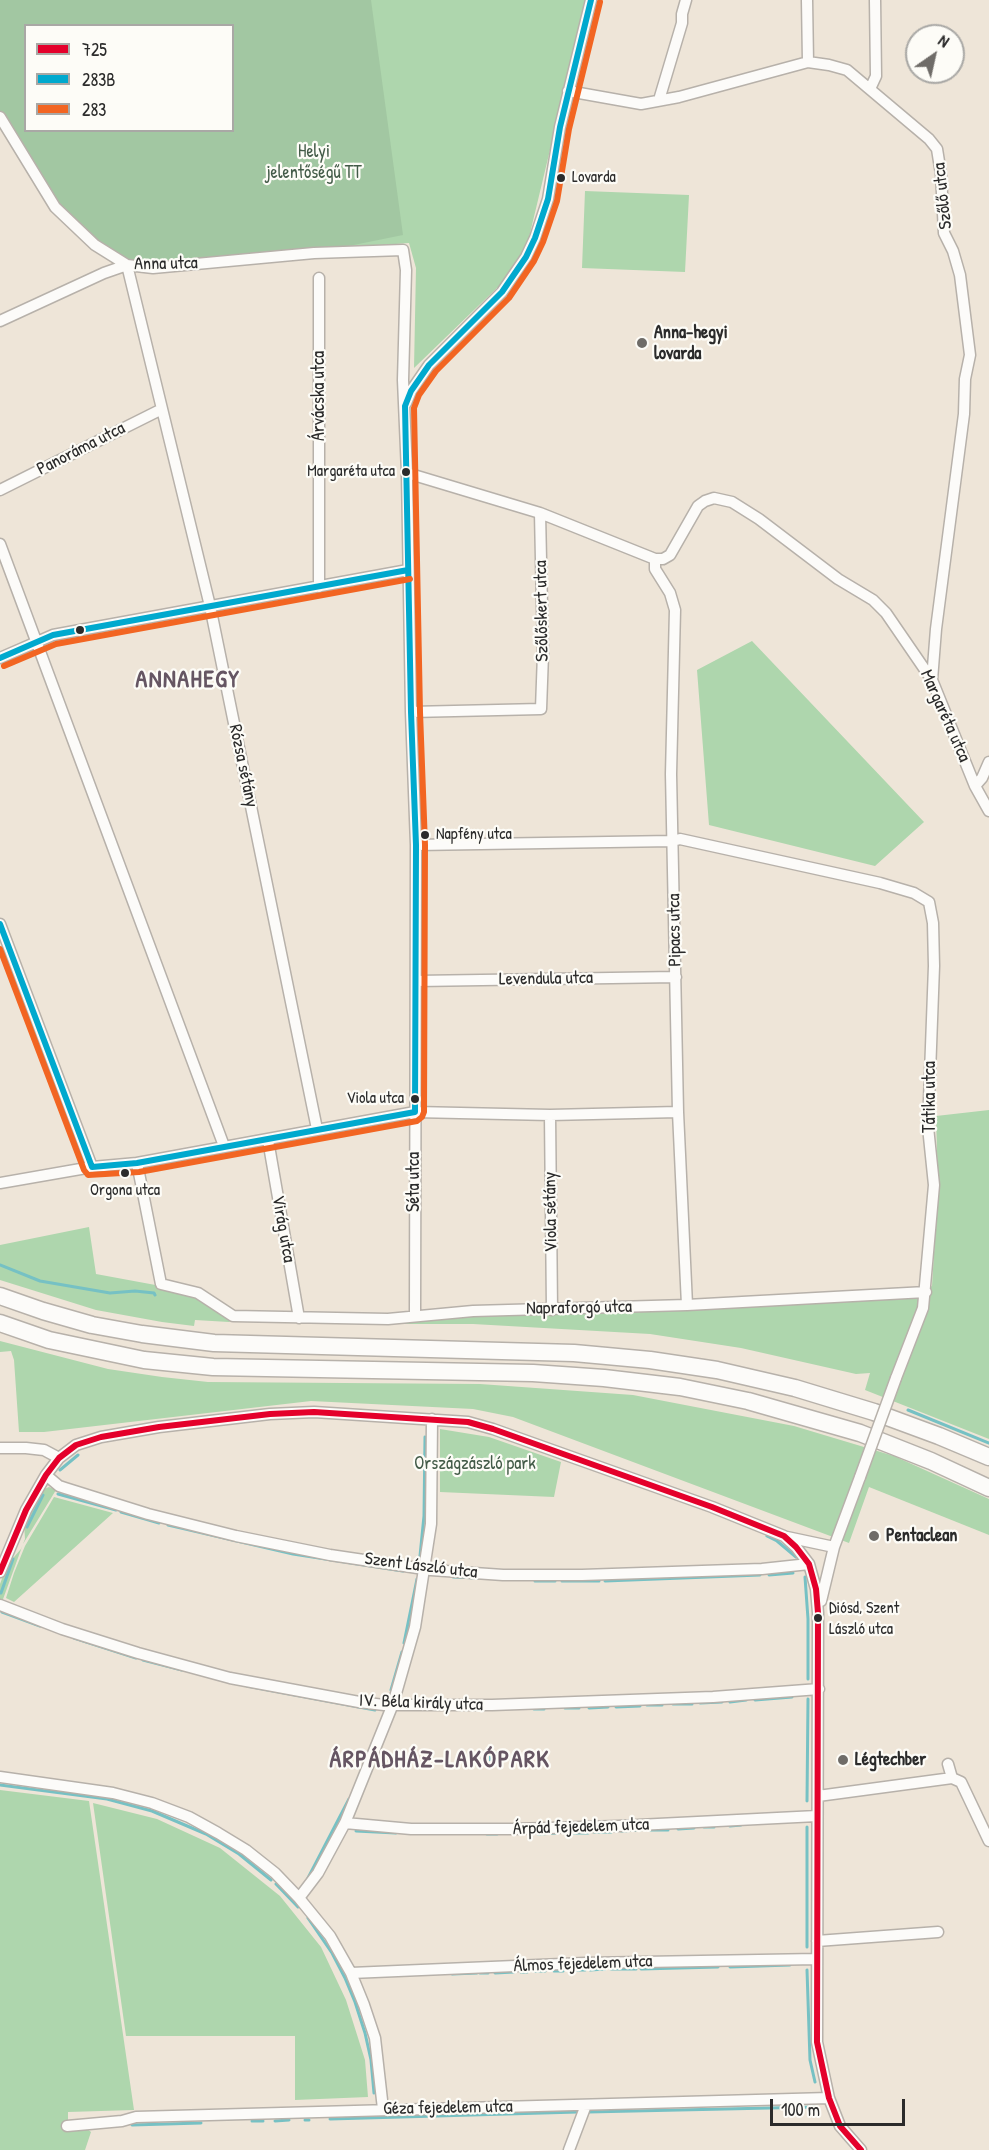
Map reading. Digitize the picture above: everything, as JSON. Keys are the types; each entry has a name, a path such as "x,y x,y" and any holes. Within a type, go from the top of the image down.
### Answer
{"highway":[{"path":"0,1296 100,1327 214,1343 574,1353 650,1360 717,1370 795,1389 874,1412 989,1457"},
{"path":"0,1323 49,1340 83,1348 156,1361 213,1367 532,1373 604,1378 680,1387 782,1409 860,1432 989,1488"}],"street":[{"path":"405,406 411,391 429,365 502,292 526,257 535,238 548,199 568,91 591,0"},
{"path":"659,100 682,23 686,0"},
{"path":"807,0 808,62"},
{"path":"870,89 876,76 874,0"},
{"name":"Szőlő utca","path":"568,91 641,104 679,98 808,62 839,66 870,89 929,139 937,149 941,174 944,233 953,251 960,275 970,345 964,414 936,629 932,680"},
{"name":"Anna utca","path":"0,117 55,207 95,245 127,265 153,268 314,253 403,250"},
{"name":"Séta utca","path":"403,250 406,270 403,380 416,845 415,1316"},
{"path":"0,321 104,273 127,265"},
{"name":"Rózsa sétány","path":"127,265 210,606 317,1129"},
{"name":"Árvácska utca","path":"319,278 319,587"},
{"name":"Panoráma utca","path":"0,490 162,409"},
{"path":"407,473 540,513 655,559"},
{"name":"Margaréta utca","path":"655,559 663,559 670,555 698,506 714,498 732,502 759,519 838,579 873,600 886,613 932,680 975,786 989,811"},
{"name":"Szőlőskert utca","path":"411,712 541,710 543,654 540,513"},
{"path":"0,544 224,1146"},
{"name":"Pipacs utca","path":"655,559 655,568 670,593 675,610 671,774 678,1112 687,1305"},
{"path":"0,658 53,634 408,570"},
{"path":"975,786 982,778 989,762"},
{"name":"Tátika utca","path":"673,841 680,839 704,843 880,883 914,893 929,902 933,923 934,966 928,1119 934,1185 926,1292 923,1308 839,1532 818,1613"},
{"path":"416,845 673,841"},
{"path":"0,924 92,1167"},
{"name":"Levendula utca","path":"417,981 676,977"},
{"path":"0,1183 92,1167 137,1163 415,1112 550,1115 678,1112"},
{"name":"Viola sétány","path":"550,1115 552,1310"},
{"name":"Virág utca","path":"268,1140 299,1318"},
{"name":"Napraforgó utca","path":"137,1163 161,1284 198,1293 209,1298 233,1316 388,1319 473,1311 687,1305 926,1292"},
{"path":"0,1572 23,1519 46,1475 59,1458 76,1445 101,1437 270,1414 314,1412 468,1422 712,1507 784,1536 834,1547"},
{"path":"299,1898 318,1873 345,1823 393,1704 415,1627 425,1569 432,1494 432,1419"},
{"path":"0,1448 44,1450 59,1458"},
{"name":"Szent László utca","path":"46,1475 64,1488 148,1514 236,1536 330,1555 425,1569 503,1575 582,1575 751,1570 809,1564"},
{"path":"819,1544 839,1532"},
{"path":"784,1536 796,1546 809,1564 816,1589 818,1613 817,2042 829,2098 840,2126 861,2150"},
{"name":"IV. Béla király utca","path":"0,1605 62,1629 138,1653 230,1678 347,1700 393,1704 492,1705 608,1702 819,1689"},
{"path":"948,1764 952,1778"},
{"path":"0,1777 113,1793 152,1803 189,1817 246,1850 274,1873 299,1898 330,1936 351,1973 375,2038 383,2109"},
{"path":"818,1796 952,1778 961,1782 989,1841"},
{"name":"Árpád fejedelem utca","path":"345,1823 411,1829 513,1829 618,1826 817,1815"},
{"path":"817,1941 938,1932"},
{"name":"Álmos fejedelem utca","path":"351,1973 585,1963 816,1959"},
{"name":"Géza fejedelem utca","path":"67,2126 122,2121 136,2117 829,2098"},
{"path":"569,2150 586,2104"}],"green space":[{"path":"0,0 586,0 526,250 500,285 414,368 416,268 409,243 152,263 0,111"},
{"name":"Helyi jelentőségű TT","path":"0,0 371,0 403,235 314,253 127,265 55,207 0,117"},
{"path":"585,191 689,195 685,272 582,268"},
{"path":"752,641 924,822 875,866 709,825 697,670"},
{"path":"989,1110 989,1439 865,1390 870,1373 856,1374 741,1348 650,1334 473,1324 404,1324 413,1318 502,1313 909,1298 932,1286 938,1186 936,1116"},
{"path":"89,1227 96,1274 177,1289 208,1300 232,1320 229,1322 195,1320 194,1326 162,1322 96,1310 0,1280 0,1245"},
{"path":"0,1341 108,1369 208,1382 480,1384 633,1395 794,1426 894,1456 989,1499 989,1535 869,1487 849,1543 513,1417 473,1409 311,1401 44,1432 19,1432 14,1360 11,1351 0,1352"},
{"name":"Országzászló park","path":"440,1429 489,1437 561,1462 554,1497 440,1492"},
{"path":"49,1487 56,1490 23,1544 24,1523 42,1490"},
{"path":"54,1497 113,1513 14,1602 6,1598 14,1573 25,1546"},
{"path":"23,1544 2,1602 0,1584 7,1565"},
{"path":"0,1790 89,1801 134,2110 68,2112 68,2129 86,2128 91,2132 85,2150 0,2150"},
{"path":"93,1803 157,1819 220,1848 280,1896 321,1947 346,2000 365,2060 368,2097 295,2100 295,2036 126,2036"}],"water":[{"path":"489,1752 505,1752 505,1762 489,1761"}],"waterway":[{"path":"0,1265 40,1281 110,1293 135,1291 155,1295"},
{"path":"908,1410 989,1443"},
{"path":"420,1556 424,1516 425,1437"},
{"path":"60,1470 78,1455"},
{"path":"58,1494 116,1510"},
{"path":"27,1527 43,1495"},
{"path":"121,1512 159,1523"},
{"path":"168,1525 293,1554 403,1571"},
{"path":"767,1536 777,1541 796,1557"},
{"path":"1,1593 13,1559"},
{"path":"769,1575 793,1573"},
{"path":"605,1581 760,1575"},
{"path":"453,1577 478,1578"},
{"path":"805,1577 808,1679"},
{"path":"404,1643 417,1579"},
{"path":"535,1581 555,1581"},
{"path":"562,1581 599,1581"},
{"path":"2,1612 40,1626"},
{"path":"74,1638 136,1658"},
{"path":"391,1690 402,1652"},
{"path":"143,1660 182,1670"},
{"path":"247,1686 375,1710"},
{"path":"755,1700 792,1697"},
{"path":"807,1801 808,1699"},
{"path":"730,1702 746,1700"},
{"path":"700,1703 722,1702"},
{"path":"673,1704 692,1704"},
{"path":"647,1705 662,1705"},
{"path":"616,1707 640,1706"},
{"path":"589,1708 608,1707"},
{"path":"565,1708 579,1708"},
{"path":"534,1709 544,1709"},
{"path":"0,1785 107,1799 152,1811 206,1834 239,1854 271,1880"},
{"path":"308,1878 349,1799"},
{"path":"730,1826 741,1825"},
{"path":"704,1827 714,1827"},
{"path":"807,1827 807,1947"},
{"path":"678,1829 694,1828"},
{"path":"621,1831 640,1830"},
{"path":"650,1830 668,1830"},
{"path":"356,1831 396,1833"},
{"path":"594,1832 611,1832"},
{"path":"538,1834 557,1833"},
{"path":"570,1833 588,1833"},
{"path":"487,1834 497,1834"},
{"path":"276,1884 298,1907"},
{"path":"308,1918 332,1953 355,2002 371,2060 374,2093"},
{"path":"730,1967 790,1965"},
{"path":"641,1969 718,1967"},
{"path":"590,1970 605,1969"},
{"path":"611,1969 636,1969"},
{"path":"574,1970 585,1970"},
{"path":"807,1970 810,2060 815,2082"},
{"path":"535,1971 545,1971"},
{"path":"554,1971 563,1971"},
{"path":"495,1973 514,1972"},
{"path":"521,1972 527,1972"},
{"path":"452,1974 477,1973"},
{"path":"480,1973 488,1973"},
{"path":"588,2112 816,2107"},
{"path":"330,2119 578,2112"},
{"path":"275,2121 289,2120"},
{"path":"252,2121 263,2121"},
{"path":"132,2125 201,2123"}],"transit line":[{"name":"283B","path":"0,924 92,1167 137,1163 415,1112 416,845 405,406 411,391 429,365 502,292 526,257 535,238 548,199 560,127 591,0"},
{"name":"283","path":"0,949 84,1170 88,1175 139,1172 417,1121 422,1117 424,1112 425,845 414,408 419,395 436,371 509,298 534,261 543,242 557,201 569,129 600,2"},
{"name":"283B","path":"0,658 53,635 408,570"},
{"name":"283","path":"4,666 56,644 410,579"},
{"name":"725","path":"0,1572 26,1510 46,1475 59,1458 76,1445 101,1437 159,1427 270,1414 314,1412 468,1422 712,1507 784,1536 809,1564 816,1589 818,1613 817,2042 829,2098 840,2126 861,2150"}],"place":[{"name":"Lovarda","path":"561,178"},
{"name":"Anna-hegyi lovarda","path":"642,343"},
{"name":"Margaréta utca","path":"406,472"},
{"name":"Napfény utca","path":"425,835"},
{"name":"Viola utca","path":"415,1099"},
{"name":"Orgona utca","path":"125,1173"},
{"name":"Pentaclean","path":"874,1536"},
{"name":"Diósd, Szent László utca","path":"818,1618"},
{"name":"Légtechber","path":"843,1760"}],"district":[{"name":"ANNAHEGY","path":"188,681"},
{"name":"ÁRPÁDHÁZ-LAKÓPARK","path":"440,1761"}]}
